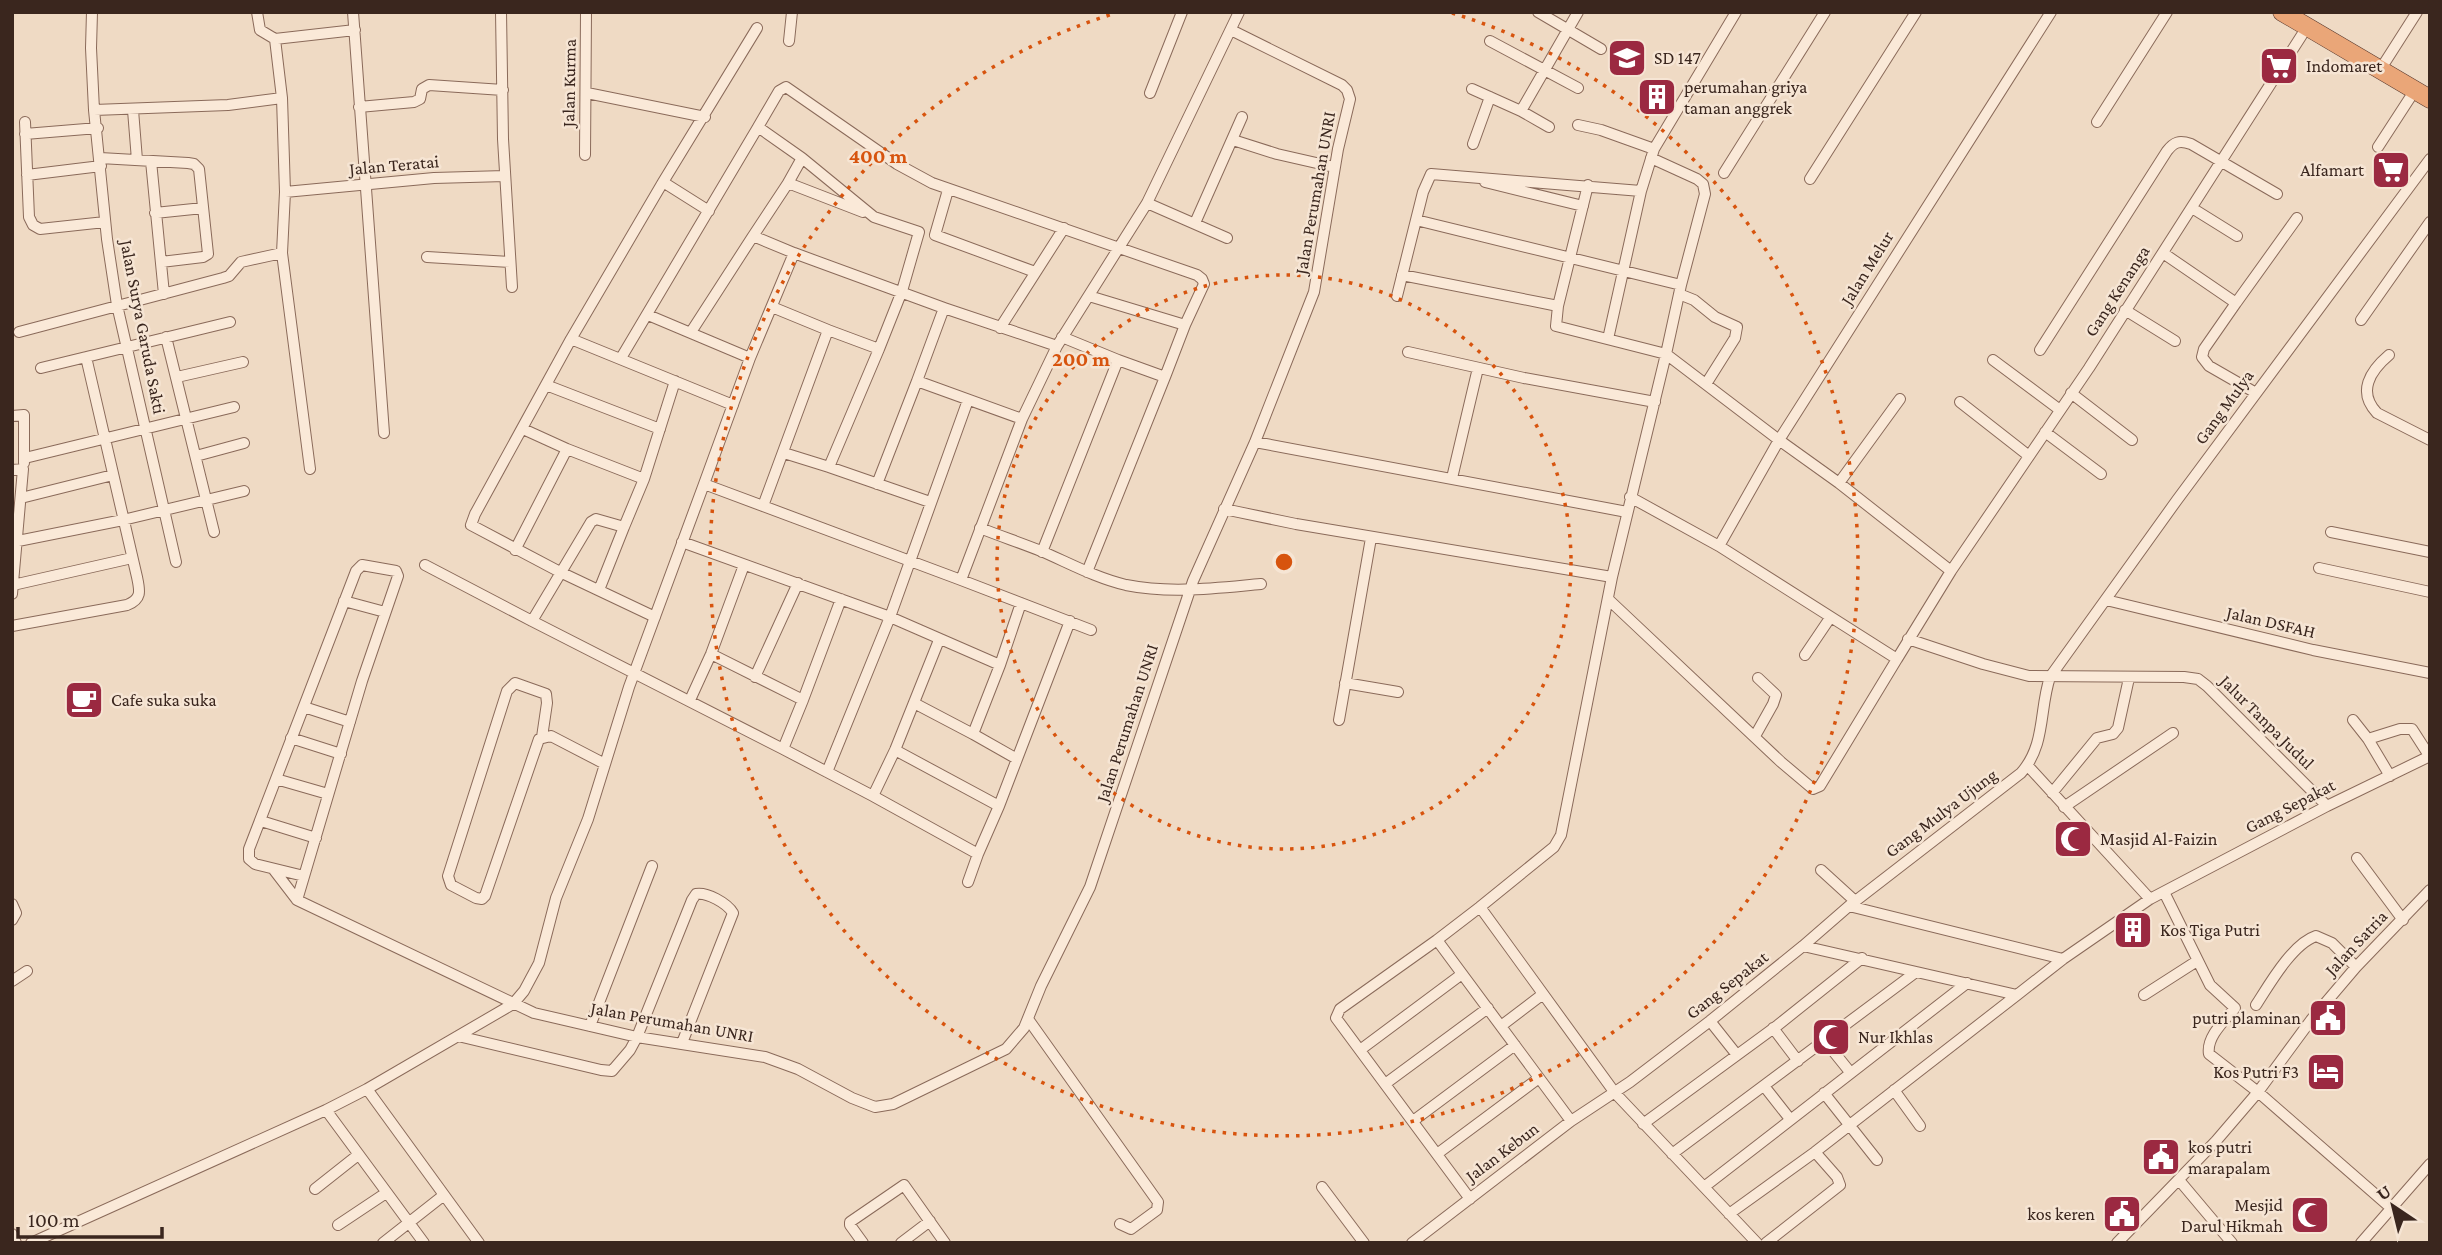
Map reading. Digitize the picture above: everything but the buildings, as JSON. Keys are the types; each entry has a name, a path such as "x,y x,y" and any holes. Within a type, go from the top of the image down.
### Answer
{"highway":[{"path":"2298,18 2422,95"}],"street":[{"name":"Jalan Surya Garuda Sakti","path":"92,12 94,110 105,222 117,305 176,562"},
{"path":"257,12 260,30 275,39 355,30"},
{"path":"353,12 384,433"},
{"path":"501,12 505,176 512,287"},
{"name":"Jalan Kurma","path":"585,155 586,12"},
{"path":"789,41 792,12"},
{"path":"961,580 1022,419 1059,341 1147,203 1239,12"},
{"path":"1538,12 1601,49"},
{"path":"1523,107 1578,12"},
{"path":"1608,339 1622,270 1652,153 1736,12"},
{"path":"1724,173 1825,12"},
{"path":"1810,179 1916,12"},
{"name":"Jalan Melur","path":"1719,546 1779,440 2051,12"},
{"path":"2097,122 2167,12"},
{"path":"2380,70 2417,12"},
{"path":"1150,93 1182,13"},
{"name":"Gang Kenanga","path":"1755,736 1807,786 1818,788 1951,570 2060,410 2223,161 2298,18"},
{"path":"655,617 515,550 471,523 571,339 757,28"},
{"name":"Jalan Perumahan UNRI","path":"297,900 534,1013 637,1037 748,1053 781,1062 864,1103 882,1107 999,1053 1019,1037 1041,986 1072,926 1098,864 1190,590 1255,442 1316,286 1334,167 1350,99 1342,85 1231,30"},
{"path":"275,39 282,98 285,192 282,253 310,469"},
{"path":"1490,41 1578,88"},
{"path":"359,107 414,102 420,99 422,89 429,85 503,90"},
{"path":"621,358 779,91 786,87 897,164 948,190 1064,228 1202,279 1204,284 1185,325 1087,572"},
{"path":"1472,89 1523,107 1549,127"},
{"path":"587,93 705,117"},
{"path":"2378,147 2422,95"},
{"path":"1473,144 1490,97"},
{"path":"94,110 228,105 282,98"},
{"path":"133,110 136,160"},
{"path":"1195,223 1242,117"},
{"path":"1470,1199 1335,1018 1337,1013 1480,907 1554,847 1561,835 1626,512 1705,194 1704,187 1697,179 1652,153 1601,130 1578,125"},
{"path":"758,127 802,158 874,217"},
{"path":"97,128 25,128 29,217 36,228 105,222"},
{"path":"1233,140 1277,154 1334,167"},
{"path":"2040,351 2172,145 2184,141 2277,194"},
{"path":"691,332 802,158"},
{"name":"Gang Mulya","path":"2050,677 2430,159"},
{"path":"27,175 101,162 136,160 196,165 200,173 207,255 161,261"},
{"path":"151,161 164,294"},
{"path":"1397,296 1429,175 1434,173 1642,191"},
{"name":"Jalan Teratai","path":"285,192 434,178 505,176"},
{"path":"1465,176 1583,206"},
{"path":"663,182 709,211"},
{"path":"788,183 874,217 1035,272"},
{"path":"1588,185 1558,306 1555,323 1557,327 1666,354 1951,570"},
{"path":"935,236 948,190"},
{"path":"1147,203 1227,238"},
{"path":"155,213 202,208"},
{"path":"2192,208 2237,236"},
{"path":"2256,393 2209,366 2202,357 2204,349 2297,218"},
{"path":"1416,220 1622,270 1680,290 1715,317 1737,327 1735,338 1706,384"},
{"path":"2361,320 2430,222"},
{"path":"1000,328 1064,228"},
{"path":"829,467 902,291 919,232"},
{"path":"753,236 1000,328 1059,341 1165,377"},
{"path":"19,332 229,276 237,265 245,261 282,253"},
{"path":"31,1243 368,1089 513,1004 524,991 539,963 551,910 588,819 635,672 682,542 750,358 794,253"},
{"path":"2163,253 2236,303"},
{"path":"427,257 510,262"},
{"path":"1402,275 1558,306"},
{"path":"1089,296 1185,325"},
{"path":"772,307 879,349"},
{"path":"877,484 944,308"},
{"path":"2125,310 2175,341"},
{"path":"648,315 750,358"},
{"path":"41,368 230,322"},
{"path":"764,506 828,330"},
{"path":"166,337 214,532"},
{"path":"571,339 733,405"},
{"path":"1408,352 1655,402"},
{"path":"2389,355 2372,372 2366,389 2367,399 2377,413 2430,440"},
{"path":"12,626 133,603 140,591 86,357"},
{"path":"1042,552 1118,360"},
{"path":"1993,360 2060,410"},
{"path":"177,377 243,362"},
{"path":"1452,478 1478,368"},
{"path":"917,381 1022,419"},
{"path":"599,590 644,479 675,382"},
{"path":"547,385 660,429"},
{"path":"2071,393 2132,440"},
{"path":"1839,483 1900,399"},
{"path":"827,772 890,617 968,400"},
{"path":"1960,402 2029,456"},
{"path":"20,466 104,438 234,407"},
{"path":"12,416 24,415 20,466 21,498 13,589 132,558"},
{"path":"523,429 644,479"},
{"path":"2045,432 2101,474"},
{"path":"1255,442 1626,512"},
{"path":"195,456 244,443"},
{"path":"515,550 567,449"},
{"path":"783,453 930,502"},
{"path":"21,498 113,475"},
{"path":"704,484 1091,630"},
{"path":"18,541 244,491"},
{"path":"1630,497 1719,546 1897,659"},
{"path":"1224,509 1371,538 1612,577"},
{"path":"532,621 559,572 593,520 624,527"},
{"path":"980,528 1087,572 1126,584 1153,589 1190,590 1261,584"},
{"path":"2332,532 2430,552"},
{"path":"1339,720 1371,538"},
{"path":"682,542 890,617 1000,665"},
{"path":"297,900 384,612 398,576 396,571 362,565 356,571 249,849 249,859 254,864 304,876"},
{"path":"425,565 690,700 978,854"},
{"path":"690,700 711,654 744,565"},
{"path":"2319,568 2430,592"},
{"path":"755,677 798,583"},
{"path":"783,749 841,599"},
{"path":"1608,599 1755,736 1776,695 1758,678"},
{"name":"Jalan DSFAH","path":"2106,600 2313,650 2430,673"},
{"path":"344,601 384,612"},
{"path":"973,734 1021,603"},
{"path":"1805,655 1830,618"},
{"path":"968,882 1070,621"},
{"name":"Jalur Tanpa Judul","path":"1908,639 2029,676 2189,677 2203,682 2327,807"},
{"path":"873,796 895,750 939,640"},
{"path":"711,654 803,700"},
{"name":"Gang Mulya Ujung","path":"1803,946 1852,904 2012,783 2028,766 2040,738 2050,677"},
{"path":"2052,793 2097,738 2113,734 2118,728 2129,678"},
{"path":"1345,683 1398,692"},
{"path":"542,737 546,694 512,684 507,691 448,876 451,885 476,898 482,899 485,896 537,743 542,737 551,736 605,764"},
{"path":"914,703 1017,759"},
{"path":"303,706 350,722"},
{"path":"2353,720 2368,738 2390,776"},
{"path":"2368,738 2411,728 2430,757"},
{"path":"2064,807 2173,733"},
{"path":"291,738 341,754"},
{"path":"895,750 999,806"},
{"name":"Gang Sepakat","path":"1729,1214 1815,1152 2063,959 2150,899 2430,757"},
{"path":"2028,766 2150,899"},
{"path":"276,779 328,794"},
{"path":"261,821 316,838"},
{"path":"2357,858 2403,920"},
{"path":"590,1026 652,866"},
{"path":"274,870 297,900"},
{"path":"1821,870 1852,904 2063,959"},
{"name":"Jalan Satria","path":"2117,1243 2216,1141 2356,967 2430,890"},
{"path":"2164,892 2210,985 2235,1008 2211,1039 2209,1054 2258,1091 2391,1208"},
{"path":"458,1036 612,1071 637,1037 692,900 696,894 702,893 729,907 733,913 682,1043"},
{"path":"12,904 16,913 12,920"},
{"path":"1480,907 1615,1093 1757,1243"},
{"path":"2256,1005 2290,957 2309,938 2316,936 2332,943 2356,967"},
{"path":"1437,940 1571,1121"},
{"path":"1803,946 2017,995"},
{"name":"Gang Sepakat","path":"1615,1093 1803,946"},
{"path":"1643,1124 1862,958"},
{"path":"2144,995 2197,961"},
{"path":"12,981 27,971"},
{"path":"1672,1154 1916,972"},
{"path":"1360,1050 1462,974"},
{"path":"1704,1187 1967,984"},
{"path":"1501,1026 1543,994"},
{"path":"1385,1084 1488,1008"},
{"path":"1028,1019 1158,1202 1157,1210 1136,1227 1131,1229 1120,1224"},
{"path":"1710,1021 1737,1055"},
{"path":"1773,1028 1798,1061"},
{"path":"1825,1041 1850,1072"},
{"path":"1413,1121 1515,1045"},
{"path":"1437,1154 1539,1078"},
{"path":"1764,1086 1790,1119"},
{"path":"368,1089 479,1243"},
{"path":"1894,1090 1920,1126"},
{"name":"Jalan Kebun","path":"1412,1243 1571,1121 1615,1093"},
{"path":"1824,1093 1877,1160"},
{"path":"326,1110 425,1243"},
{"path":"1766,1243 1840,1185 1837,1177 1815,1152"},
{"path":"315,1189 358,1156"},
{"path":"2361,1243 2430,1164"},
{"path":"2179,1180 2232,1243"},
{"path":"863,1243 849,1223 903,1185 945,1243"},
{"path":"1322,1187 1364,1243"},
{"path":"338,1226 386,1193"},
{"path":"383,1243 444,1195"},
{"path":"901,1243 930,1221"},
{"path":"12,1234 16,1243"}],"place":[{"name":"SD 147","path":"1627,58"},
{"name":"Indomaret","path":"2279,66"},
{"name":"perumahan griya taman anggrek","path":"1657,97"},
{"name":"Alfamart","path":"2391,170"},
{"name":"Cafe suka suka","path":"84,700"},
{"name":"Masjid Al-Faizin","path":"2073,839"},
{"name":"Kos Tiga Putri","path":"2133,930"},
{"name":"putri plaminan","path":"2328,1018"},
{"name":"Nur Ikhlas","path":"1831,1037"},
{"name":"Kos Putri F3","path":"2326,1072"},
{"name":"kos putri marapalam","path":"2161,1157"},
{"name":"kos keren","path":"2122,1214"},
{"name":"Mesjid Darul Hikmah","path":"2310,1215"}]}
